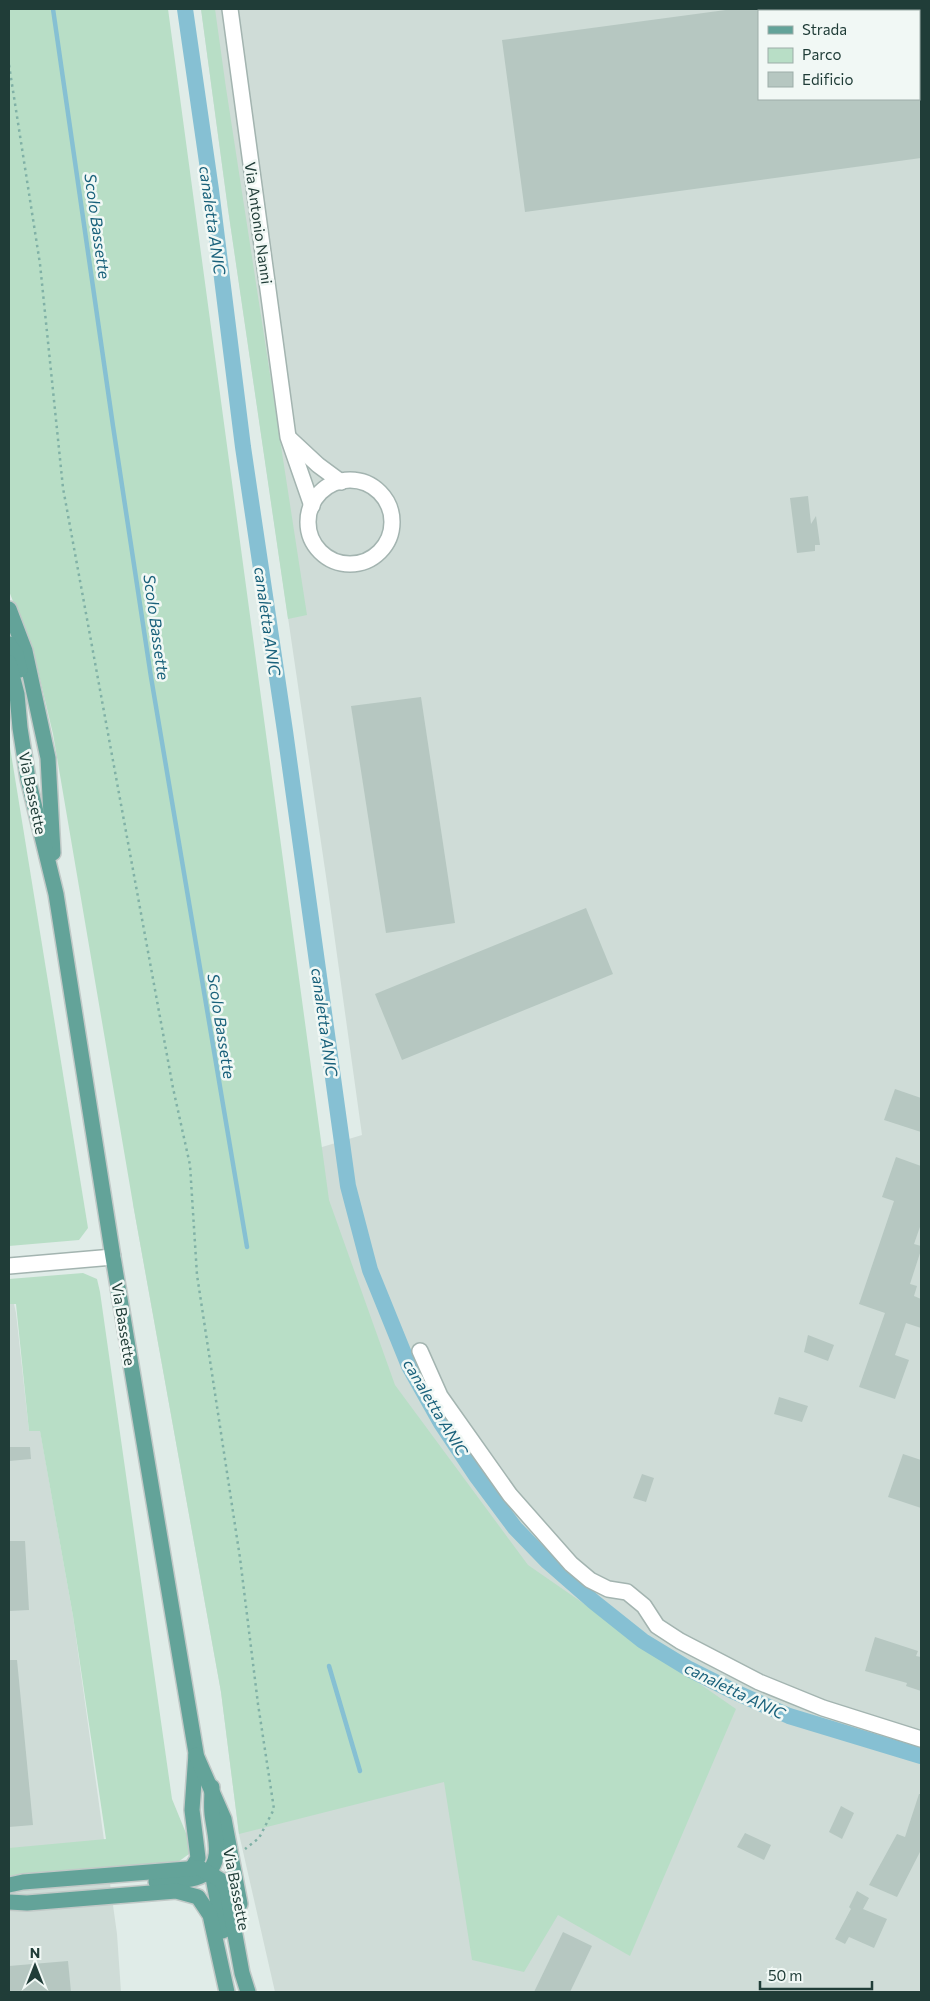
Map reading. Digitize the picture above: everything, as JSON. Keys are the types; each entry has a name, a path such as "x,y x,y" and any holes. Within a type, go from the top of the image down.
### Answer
{"main road":[{"name":"Via Bassette","path":"9,609 25,651 48,758 56,894"},
{"name":"Via Bassette","path":"9,644 16,654 51,811"},
{"name":"Via Bassette","path":"9,663 17,694 28,779 56,894 113,1257 196,1753 192,1810 193,1868 203,1875 210,1872 217,1850 212,1813 212,1787"},
{"path":"9,696 20,728"},
{"name":"Via Bassette","path":"196,1753 224,1818 257,1992"},
{"name":"Via Bassette","path":"193,1791 200,1803 210,1872 238,1992"},
{"path":"9,1884 193,1868"},
{"path":"9,1898 193,1868"},
{"name":"Via Bassette","path":"210,1872 222,1881 227,1891 242,1973 248,1992"},
{"name":"Via Bassette","path":"9,1902 27,1903 176,1891 198,1897 210,1915 227,1992"}],"street":[{"name":"Via Antonio Nanni","path":"230,9 288,437 312,506 308,520 310,533 315,545 324,555 336,562 351,564 365,562 378,554 387,543 392,529 392,515 387,502 379,492 368,484 354,481 341,482"},
{"path":"288,437 318,465 341,482"},
{"path":"312,506 318,495 329,487 341,482"},
{"path":"9,1266 113,1257"},
{"path":"420,1351 440,1396 510,1495 571,1564 590,1580 608,1589 627,1592 644,1606 657,1626 680,1641 759,1682 824,1708 921,1739"}],"path":[{"path":"9,64 40,264 62,488 171,1078 190,1164 197,1275 240,1558 258,1704 274,1809 259,1838 231,1860"}],"shaded area":[{"path":"201,9 921,9 921,1992 275,1992 239,1834 221,1692 133,1204 362,1135 228,209"},
{"path":"9,1281 16,1313 29,1431 40,1430 73,1616 117,1934 121,1992 9,1992"}],"green space":[{"path":"9,9 168,9 329,1200 395,1385 528,1565 736,1709 630,1956 558,1915 524,1972 472,1960 444,1782 239,1834 221,1692 133,1204 53,734 35,658 9,591"},
{"path":"201,9 215,9 307,615 288,619 228,209"},
{"path":"9,741 88,1228 79,1240 9,1246"},
{"path":"83,1273 97,1279 100,1292 172,1799 190,1843 189,1854 178,1862 9,1876 9,1848 106,1839 73,1616 40,1431 29,1431 16,1304 9,1304 9,1279"}],"building":[{"path":"733,9 759,9 758,100 921,99 921,158 525,212 502,40"},
{"path":"808,496 811,524 816,516 820,545 815,545 815,551 797,553 790,498"},
{"path":"421,697 455,923 386,933 351,706"},
{"path":"586,908 613,974 402,1060 375,994"},
{"path":"895,1089 921,1098 921,1132 884,1120"},
{"path":"896,1157 921,1166 921,1224 914,1244 921,1246 921,1250 910,1284 917,1286 914,1296 921,1299 921,1328 906,1323 895,1355 909,1360 895,1399 859,1387 885,1313 859,1304 894,1201 882,1197"},
{"path":"808,1335 834,1345 828,1361 804,1352"},
{"path":"779,1397 808,1406 802,1422 774,1414"},
{"path":"9,1447 30,1447 31,1459 9,1461"},
{"path":"903,1454 921,1460 921,1508 888,1497"},
{"path":"642,1474 654,1478 646,1502 633,1498"},
{"path":"9,1541 25,1541 29,1610 9,1611"},
{"path":"875,1637 918,1651 916,1656 921,1657 921,1691 906,1686 907,1683 865,1671"},
{"path":"9,1660 17,1660 33,1825 9,1827"},
{"path":"919,1794 921,1794 921,1850 897,1897 869,1885 897,1834 905,1837"},
{"path":"841,1806 854,1813 842,1839 829,1832"},
{"path":"745,1833 771,1845 764,1860 737,1847"},
{"path":"857,1891 869,1898 863,1909 887,1919 874,1948 849,1937 845,1944 835,1939 851,1909 849,1907"},
{"path":"563,1932 592,1946 570,1992 534,1992"},
{"path":"68,1961 71,1992 9,1992 9,1966"}],"waterway":[{"name":"Scolo Bassette","path":"53,9 151,677 247,1247"},
{"name":"canaletta ANIC","path":"185,9 211,190 243,447 285,731 348,1186 370,1270 409,1366 441,1423 477,1477 515,1528 547,1561 643,1641 689,1669 789,1716 921,1756"},
{"name":"Scolo Bassette","path":"329,1666 360,1771"}]}
